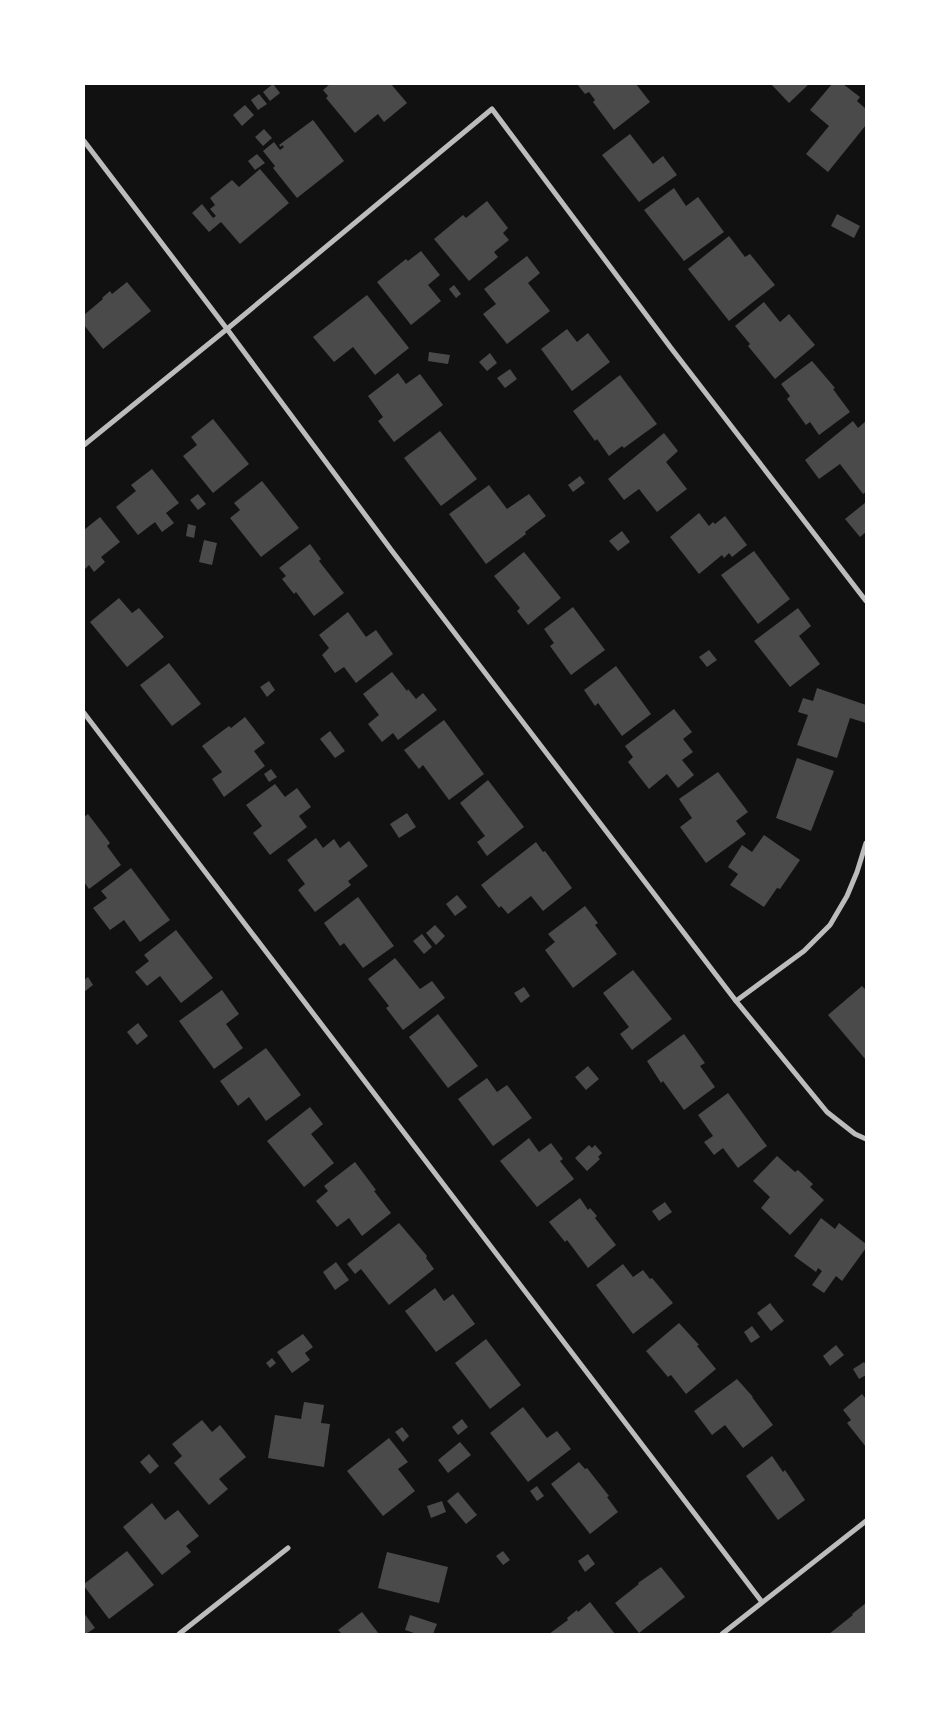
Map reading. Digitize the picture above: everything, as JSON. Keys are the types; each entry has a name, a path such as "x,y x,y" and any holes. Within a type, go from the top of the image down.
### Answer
{"street":[{"path":"84,445 492,109 671,348 866,601"},
{"path":"84,142 227,329 392,551 736,1002 827,1112 855,1134 866,1139"},
{"path":"84,713 762,1602"},
{"path":"736,1002 804,951 830,925 847,896 866,843"},
{"path":"722,1634 866,1521"},
{"path":"179,1634 288,1548"}],"building":[{"path":"273,84 280,93 270,101 263,92"},
{"path":"330,84 391,84 407,103 384,122 378,114 355,133 326,98 328,96 323,90"},
{"path":"577,84 636,84 650,102 614,130 593,102 595,100 589,92 585,94"},
{"path":"771,84 809,84 789,103"},
{"path":"832,84 843,84 860,97 857,101 866,109 866,125 828,172 806,154 829,126 810,110"},
{"path":"259,94 267,104 258,110 251,100"},
{"path":"245,105 254,115 242,126 233,115"},
{"path":"313,120 344,161 297,198 273,168 275,166 263,151 274,142 280,150 284,147 279,145"},
{"path":"264,129 272,138 263,146 255,137"},
{"path":"630,134 653,164 663,156 677,175 639,202 602,155"},
{"path":"257,154 265,163 255,170 248,161"},
{"path":"260,169 289,203 240,244 221,222 209,232 192,213 202,204 213,218 216,216 210,209 215,205 210,198 232,180 239,187"},
{"path":"674,188 686,206 698,197 724,232 684,261 644,210"},
{"path":"487,201 508,228 503,233 509,240 494,252 498,257 469,281 434,239 463,215 466,218"},
{"path":"837,214 860,226 854,238 831,226"},
{"path":"729,236 745,257 750,254 775,285 729,321 688,269"},
{"path":"421,251 440,275 428,285 441,301 411,325 377,282 406,259 408,261"},
{"path":"527,256 540,273 528,283 550,311 507,344 483,314 496,304 484,289"},
{"path":"127,282 151,311 103,349 84,325 84,315 110,291 112,294"},
{"path":"454,285 461,294 456,298 449,289"},
{"path":"367,295 409,348 375,375 353,347 334,362 313,337"},
{"path":"764,302 780,322 789,314 815,345 775,379 748,346 750,344 735,326"},
{"path":"567,329 577,342 588,333 610,362 572,391 541,349"},
{"path":"429,352 450,355 448,364 428,361"},
{"path":"490,353 497,363 487,371 479,362"},
{"path":"812,361 835,388 833,389 850,412 819,435 810,422 806,425 787,399 790,396 781,384"},
{"path":"510,369 517,379 505,388 497,378"},
{"path":"398,373 406,384 420,374 443,405 394,442 378,421 383,417 368,396"},
{"path":"620,375 657,424 624,448 622,446 609,456 597,439 595,441 573,411"},
{"path":"213,419 249,464 213,493 183,456 197,445 191,437"},
{"path":"853,421 858,428 866,421 866,492 863,494 840,464 819,479 805,460"},
{"path":"440,431 477,479 441,506 404,458"},
{"path":"664,433 678,451 666,462 687,489 657,512 639,489 624,500 608,479"},
{"path":"152,469 179,503 166,513 174,523 162,532 155,522 138,535 116,507 136,491 131,485"},
{"path":"580,476 585,483 573,492 568,485"},
{"path":"262,481 299,528 261,557 230,518 240,510 234,503"},
{"path":"489,485 507,509 529,494 546,516 525,532 526,534 486,564 449,514"},
{"path":"198,494 206,504 198,510 190,500"},
{"path":"866,502 866,532 860,537 845,519"},
{"path":"699,513 709,526 725,516 747,545 732,557 729,553 724,558 722,555 699,574 670,537"},
{"path":"100,517 120,542 101,557 105,562 94,572 89,565 84,570 84,530"},
{"path":"188,524 196,526 194,538 186,536"},
{"path":"622,531 630,542 618,551 609,541"},
{"path":"204,540 217,543 212,565 199,562"},
{"path":"310,544 321,559 319,561 344,593 314,616 296,592 294,594 282,579 286,576 279,568"},
{"path":"754,551 790,599 758,624 721,575"},
{"path":"524,552 561,598 528,625 517,611 520,608 494,576"},
{"path":"119,598 132,613 139,608 164,637 127,667 90,622"},
{"path":"573,607 605,650 571,675 550,646 554,643 544,629"},
{"path":"798,608 811,626 799,636 820,664 790,687 754,641"},
{"path":"348,612 366,637 376,630 393,654 356,683 344,667 335,673 322,655 329,648 319,635"},
{"path":"709,650 717,660 707,667 699,657"},
{"path":"169,663 201,704 172,726 140,685"},
{"path":"616,666 651,714 622,736 598,703 595,706 584,690"},
{"path":"392,672 416,699 423,693 437,710 398,740 393,733 382,742 368,724 379,715 363,694"},
{"path":"269,681 275,690 267,697 260,687"},
{"path":"817,688 866,705 866,723 850,718 837,758 797,745 808,715 798,712 803,698 813,701"},
{"path":"674,709 692,732 683,739 693,752 682,760 694,775 678,788 667,774 649,789 628,762 633,757 625,746"},
{"path":"245,717 265,743 254,751 265,766 224,797 212,779 222,772 202,746"},
{"path":"444,720 484,774 449,800 423,765 419,769 404,750"},
{"path":"330,731 345,751 335,758 320,739"},
{"path":"797,758 834,771 811,831 776,818"},
{"path":"271,769 277,777 269,782 264,774"},
{"path":"718,772 748,812 736,821 746,834 706,863 680,827 692,818 679,799"},
{"path":"488,780 524,827 487,856 477,842 485,836 460,803"},
{"path":"275,784 285,797 297,788 311,807 299,816 307,827 270,855 253,833 262,826 246,805"},
{"path":"407,813 416,827 399,838 390,824"},
{"path":"88,814 110,843 107,846 121,865 89,889 84,882 84,817"},
{"path":"764,835 800,860 780,889 777,888 764,907 730,885 738,874 728,867 742,845 752,852"},
{"path":"316,838 323,848 334,839 340,848 349,841 368,866 348,881 351,885 315,912 298,890 305,884 287,860"},
{"path":"536,842 543,852 545,851 572,888 543,911 531,896 508,914 501,906 499,908 481,885"},
{"path":"131,868 170,920 140,942 124,920 110,930 93,908 107,898 101,891"},
{"path":"457,895 467,907 455,916 446,904"},
{"path":"358,897 394,946 363,968 344,943 340,946 324,923"},
{"path":"585,906 598,923 595,925 617,954 573,988 545,950 555,942 548,934"},
{"path":"435,925 445,936 436,945 426,933"},
{"path":"176,930 213,978 181,1003 160,976 147,986 135,972 149,961 144,955"},
{"path":"422,934 432,947 424,954 413,941"},
{"path":"395,958 420,989 432,981 445,998 403,1030 386,1008 389,1006 368,979"},
{"path":"633,970 672,1019 632,1050 620,1034 629,1027 603,993"},
{"path":"88,977 93,985 84,992 84,980"},
{"path":"862,986 866,988 866,1060 828,1015"},
{"path":"524,987 530,996 521,1003 514,993"},
{"path":"222,990 239,1014 226,1024 243,1048 214,1069 179,1021"},
{"path":"438,1014 478,1066 448,1088 409,1037"},
{"path":"138,1023 148,1036 137,1045 127,1032"},
{"path":"684,1034 705,1063 700,1066 715,1087 684,1110 663,1081 661,1083 647,1061"},
{"path":"266,1048 301,1095 266,1121 249,1097 238,1106 220,1081"},
{"path":"588,1066 599,1079 586,1090 575,1077"},
{"path":"487,1078 497,1092 507,1085 532,1118 493,1146 458,1099"},
{"path":"728,1093 767,1146 738,1168 723,1148 714,1155 704,1142 713,1136 698,1115"},
{"path":"310,1107 323,1124 311,1134 334,1163 304,1187 267,1141"},
{"path":"529,1138 539,1152 551,1143 563,1159 560,1161 574,1179 537,1207 500,1161"},
{"path":"589,1145 592,1148 595,1145 602,1153 598,1157 600,1159 587,1171 575,1158"},
{"path":"777,1156 795,1172 798,1170 813,1184 810,1187 824,1200 790,1235 761,1208 770,1197 753,1181"},
{"path":"355,1162 391,1213 362,1236 349,1218 337,1227 316,1201 328,1191 324,1186"},
{"path":"580,1198 588,1210 590,1208 597,1216 595,1218 616,1245 588,1268 567,1240 565,1242 549,1222"},
{"path":"665,1202 672,1212 659,1221 652,1211"},
{"path":"821,1218 835,1229 839,1223 866,1244 866,1248 842,1281 836,1276 824,1293 812,1285 822,1271 818,1268 816,1272 794,1256"},
{"path":"399,1223 427,1256 426,1258 434,1269 389,1305 361,1269 355,1274 347,1264"},
{"path":"336,1262 349,1280 335,1290 323,1272"},
{"path":"623,1264 633,1277 643,1270 673,1303 633,1334 596,1285"},
{"path":"435,1288 444,1301 453,1294 475,1324 436,1352 405,1311"},
{"path":"770,1303 784,1321 771,1331 757,1313"},
{"path":"679,1323 699,1345 697,1346 716,1369 686,1394 671,1375 668,1377 646,1351"},
{"path":"752,1326 760,1337 751,1343 744,1332"},
{"path":"303,1334 313,1347 305,1353 310,1360 292,1373 277,1352"},
{"path":"486,1339 521,1385 490,1409 455,1363"},
{"path":"836,1345 844,1355 830,1366 823,1356"},
{"path":"272,1358 276,1363 270,1368 266,1363"},
{"path":"864,1362 866,1365 866,1375 859,1379 853,1369"},
{"path":"737,1379 753,1397 773,1425 743,1448 725,1425 712,1435 694,1411"},
{"path":"862,1394 866,1399 866,1447 847,1423 851,1420 843,1410"},
{"path":"304,1402 324,1405 321,1423 330,1424 324,1467 268,1458 275,1415 301,1419"},
{"path":"523,1407 547,1438 557,1431 571,1449 528,1482 490,1433"},
{"path":"462,1419 468,1427 458,1435 452,1427"},
{"path":"202,1420 212,1432 220,1425 246,1457 219,1479 228,1489 209,1505 174,1463 182,1456 172,1444"},
{"path":"402,1427 409,1436 403,1442 395,1432"},
{"path":"389,1438 408,1462 398,1469 415,1491 383,1516 347,1471"},
{"path":"460,1442 471,1455 448,1473 438,1460"},
{"path":"149,1454 159,1466 150,1474 140,1462"},
{"path":"772,1456 783,1472 785,1470 805,1500 778,1520 746,1476"},
{"path":"579,1462 585,1469 587,1468 609,1496 607,1497 618,1512 590,1534 551,1484"},
{"path":"537,1486 544,1496 537,1501 530,1491"},
{"path":"458,1492 477,1515 466,1524 447,1501"},
{"path":"442,1501 446,1512 431,1518 427,1506"},
{"path":"152,1503 165,1520 178,1510 199,1536 186,1546 191,1552 162,1575 123,1527"},
{"path":"127,1551 154,1585 109,1619 84,1584"},
{"path":"503,1551 510,1560 503,1565 496,1556"},
{"path":"387,1552 448,1567 439,1603 378,1588"},
{"path":"588,1554 595,1564 585,1572 578,1561"},
{"path":"661,1567 685,1597 639,1633 615,1603 638,1583"},
{"path":"590,1602 615,1634 549,1634 568,1620 567,1618 577,1610 578,1612"},
{"path":"866,1603 866,1634 829,1634 853,1615"},
{"path":"362,1612 379,1634 342,1634 338,1630"},
{"path":"84,1613 95,1628 86,1634 84,1634"},
{"path":"410,1615 437,1624 433,1634 417,1634 405,1630"}]}
